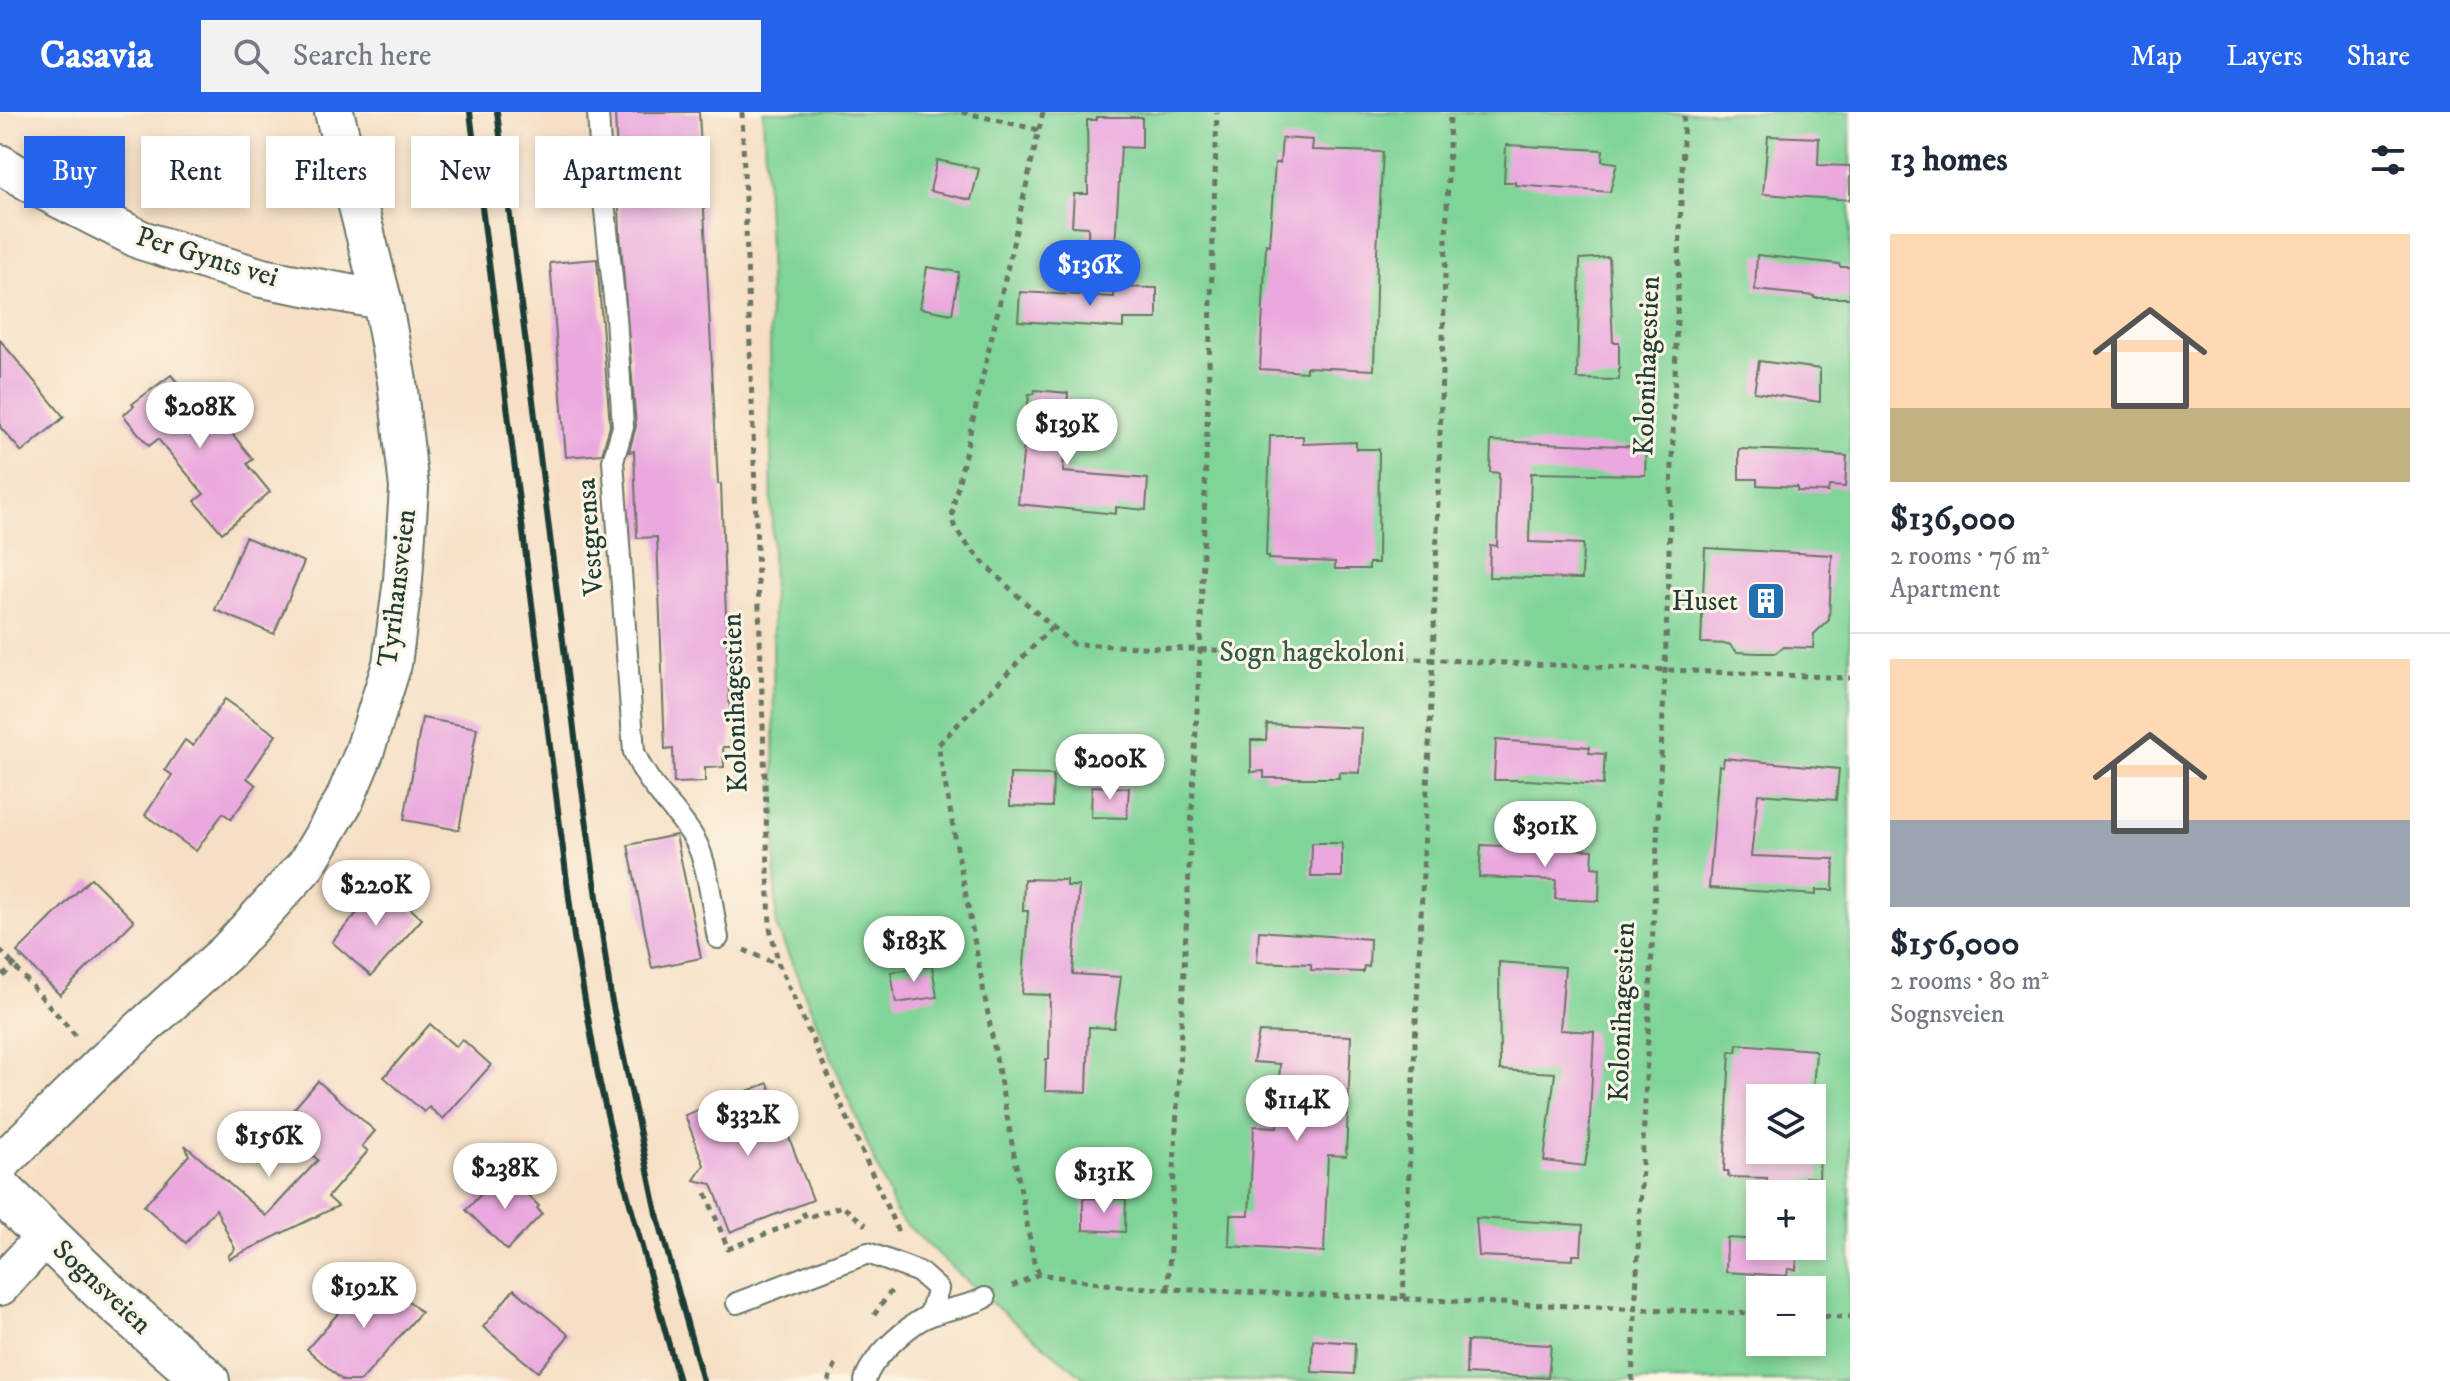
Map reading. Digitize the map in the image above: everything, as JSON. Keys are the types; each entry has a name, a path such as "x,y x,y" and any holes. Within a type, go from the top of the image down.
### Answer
{"main road":[{"name":"Sognsveien","path":"0,1190 105,1292 207,1381"}],"street":[{"name":"Tyrihansveien","path":"0,1164 101,1065 227,952 306,865 344,801 364,753 392,664 403,580 409,488 397,381 382,300 334,112"},
{"name":"Per Gynts vei","path":"0,164 43,190 141,240 262,278 382,300"},
{"path":"0,1286 47,1235"}],"lane":[{"name":"Vestgrensa","path":"598,112 623,427 613,461 634,752 643,774 694,839 701,855 718,938"},
{"path":"737,1303 868,1253 919,1272 938,1289 929,1316"},
{"path":"865,1381 867,1372 892,1342 929,1316 969,1306 985,1298"}],"path":[{"name":"Kolonihagestien","path":"742,112 770,928 779,965 898,1230 900,1266"},
{"path":"962,112 1039,130"},
{"path":"1043,112 954,503 953,523 963,539 1016,595 1073,644 1850,678"},
{"path":"1168,1289 1200,650 1217,112"},
{"path":"1403,1299 1433,660 1450,112"},
{"name":"Kolonihagestien","path":"1632,1381 1665,669 1684,112"},
{"path":"1039,1274 1031,1246 938,745 1052,627"},
{"path":"718,938 779,965"},
{"path":"0,950 101,1065"},
{"path":"3,976 21,958"},
{"path":"706,1193 728,1249 806,1218"},
{"path":"985,1298 1039,1274 1126,1287 1746,1313"},
{"path":"1826,1316 1850,1317"}],"green space":[{"name":"Sogn hagekoloni","path":"763,112 1850,112 1850,1381 1088,1381 985,1298 898,1217 776,925 769,250"}],"building":[{"path":"615,112 699,112 700,136 616,136"},
{"path":"1096,117 1142,117 1142,148 1121,147 1113,280 1089,279 1088,227 1072,226 1074,194 1088,194 1087,120 1096,120"},
{"path":"1768,136 1819,138 1818,165 1850,166 1850,200 1763,194"},
{"path":"1282,138 1313,140 1312,150 1383,152 1374,370 1306,367 1306,372 1260,369 1266,244 1269,245 1275,163 1280,163"},
{"path":"1506,145 1603,150 1602,161 1617,163 1610,192 1504,182"},
{"path":"937,160 979,169 971,200 930,191"},
{"path":"619,208 704,208 718,484 721,484 731,747 723,747 724,767 705,768 705,782 674,783 673,749 665,750 657,537 637,538 634,451 629,452 636,426"},
{"path":"1757,255 1850,267 1850,298 1814,298 1755,290"},
{"path":"1609,257 1613,342 1619,342 1619,380 1577,379 1580,259"},
{"path":"597,259 610,426 602,454 566,457 550,263"},
{"path":"927,267 959,272 952,314 920,308"},
{"path":"1114,287 1157,288 1157,319 1123,319 1123,328 1018,321 1020,292 1114,297"},
{"path":"0,340 64,417 22,452 0,427"},
{"path":"1759,361 1820,369 1820,402 1754,392"},
{"path":"171,375 194,402 201,396 253,459 247,464 270,492 222,533 195,501 204,494 158,439 149,446 123,415 134,406 132,404"},
{"path":"1035,390 1068,393 1063,472 1148,479 1146,510 1116,507 1116,514 1018,504 1029,394 1034,394"},
{"path":"1270,436 1303,436 1303,444 1356,442 1356,449 1379,449 1378,563 1369,563 1369,569 1335,569 1335,562 1268,559"},
{"path":"1491,441 1646,447 1645,475 1531,473 1529,542 1583,544 1582,579 1489,577 1490,545 1497,546 1499,473 1490,472"},
{"path":"1739,449 1847,456 1845,487 1829,486 1828,492 1797,491 1797,487 1757,485 1757,479 1739,479"},
{"path":"245,537 304,562 274,634 215,610"},
{"name":"Huset","path":"1705,548 1832,555 1829,620 1814,634 1813,648 1784,647 1775,653 1757,653 1737,652 1729,644 1701,643"},
{"path":"225,699 276,735 247,778 256,785 231,819 223,813 196,851 145,815 172,775 165,770 185,740 193,746"},
{"path":"422,718 477,728 459,830 404,820"},
{"path":"1267,724 1362,728 1360,773 1339,772 1339,778 1264,778 1264,771 1251,772 1251,740 1266,740"},
{"path":"1496,740 1590,747 1589,753 1605,754 1603,785 1494,780"},
{"path":"1724,758 1839,769 1836,800 1758,794 1751,856 1834,859 1833,890 1816,890 1816,895 1709,888 1719,765 1723,766"},
{"path":"1010,774 1053,775 1052,807 1010,806"},
{"path":"1092,786 1129,788 1127,818 1091,817"},
{"path":"676,835 701,958 652,968 628,845"},
{"path":"1312,843 1342,843 1342,877 1311,877"},
{"path":"1481,845 1593,850 1592,867 1600,868 1599,901 1555,899 1556,880 1479,877"},
{"path":"91,878 134,921 60,995 17,952"},
{"path":"378,879 422,919 371,976 332,942 357,913 351,909"},
{"path":"1024,879 1066,880 1066,886 1079,886 1073,974 1121,977 1114,1028 1089,1027 1087,1092 1045,1091 1050,995 1022,994 1028,911 1023,911"},
{"path":"1259,931 1370,939 1369,967 1364,966 1363,972 1311,970 1311,964 1257,962"},
{"path":"1499,962 1565,967 1560,1030 1594,1032 1585,1166 1544,1161 1555,1073 1500,1070"},
{"path":"932,966 937,997 896,1003 891,972"},
{"path":"430,1024 456,1047 462,1039 491,1065 443,1119 429,1107 424,1112 384,1077"},
{"path":"1259,1032 1351,1036 1346,1156 1328,1155 1324,1252 1229,1246 1230,1215 1249,1215 1254,1126 1277,1127 1280,1064 1253,1062"},
{"path":"1737,1044 1814,1050 1816,1053 1813,1084 1746,1084 1746,1164 1819,1164 1819,1178 1767,1180 1728,1177 1728,1171 1724,1171 1730,1051 1736,1052"},
{"path":"318,1081 375,1131 362,1146 368,1151 328,1197 338,1206 229,1259 228,1256 235,1249 216,1209 186,1243 144,1206 189,1155 185,1145 266,1216 318,1160 279,1126"},
{"path":"768,1083 813,1200 730,1232 712,1184 694,1180 704,1165 685,1115"},
{"path":"503,1171 539,1206 537,1208 542,1214 507,1250 466,1210"},
{"path":"1083,1198 1126,1199 1125,1232 1083,1230"},
{"path":"1476,1218 1583,1225 1581,1255 1573,1255 1573,1260 1479,1256"},
{"path":"1727,1238 1746,1239 1746,1260 1797,1260 1796,1270 1788,1269 1787,1276 1726,1272"},
{"path":"375,1271 421,1312 361,1381 343,1381 307,1349"},
{"path":"514,1289 569,1335 538,1372 483,1327"},
{"path":"1313,1340 1355,1343 1354,1374 1312,1372"},
{"path":"1467,1341 1551,1345 1548,1378 1466,1374"}],"railway":[{"path":"470,112 574,937 598,1075 616,1153 679,1381"},
{"path":"497,112 578,761 611,997 658,1218 703,1381"}],"place":[{"name":"Huset","path":"1766,601"}]}
